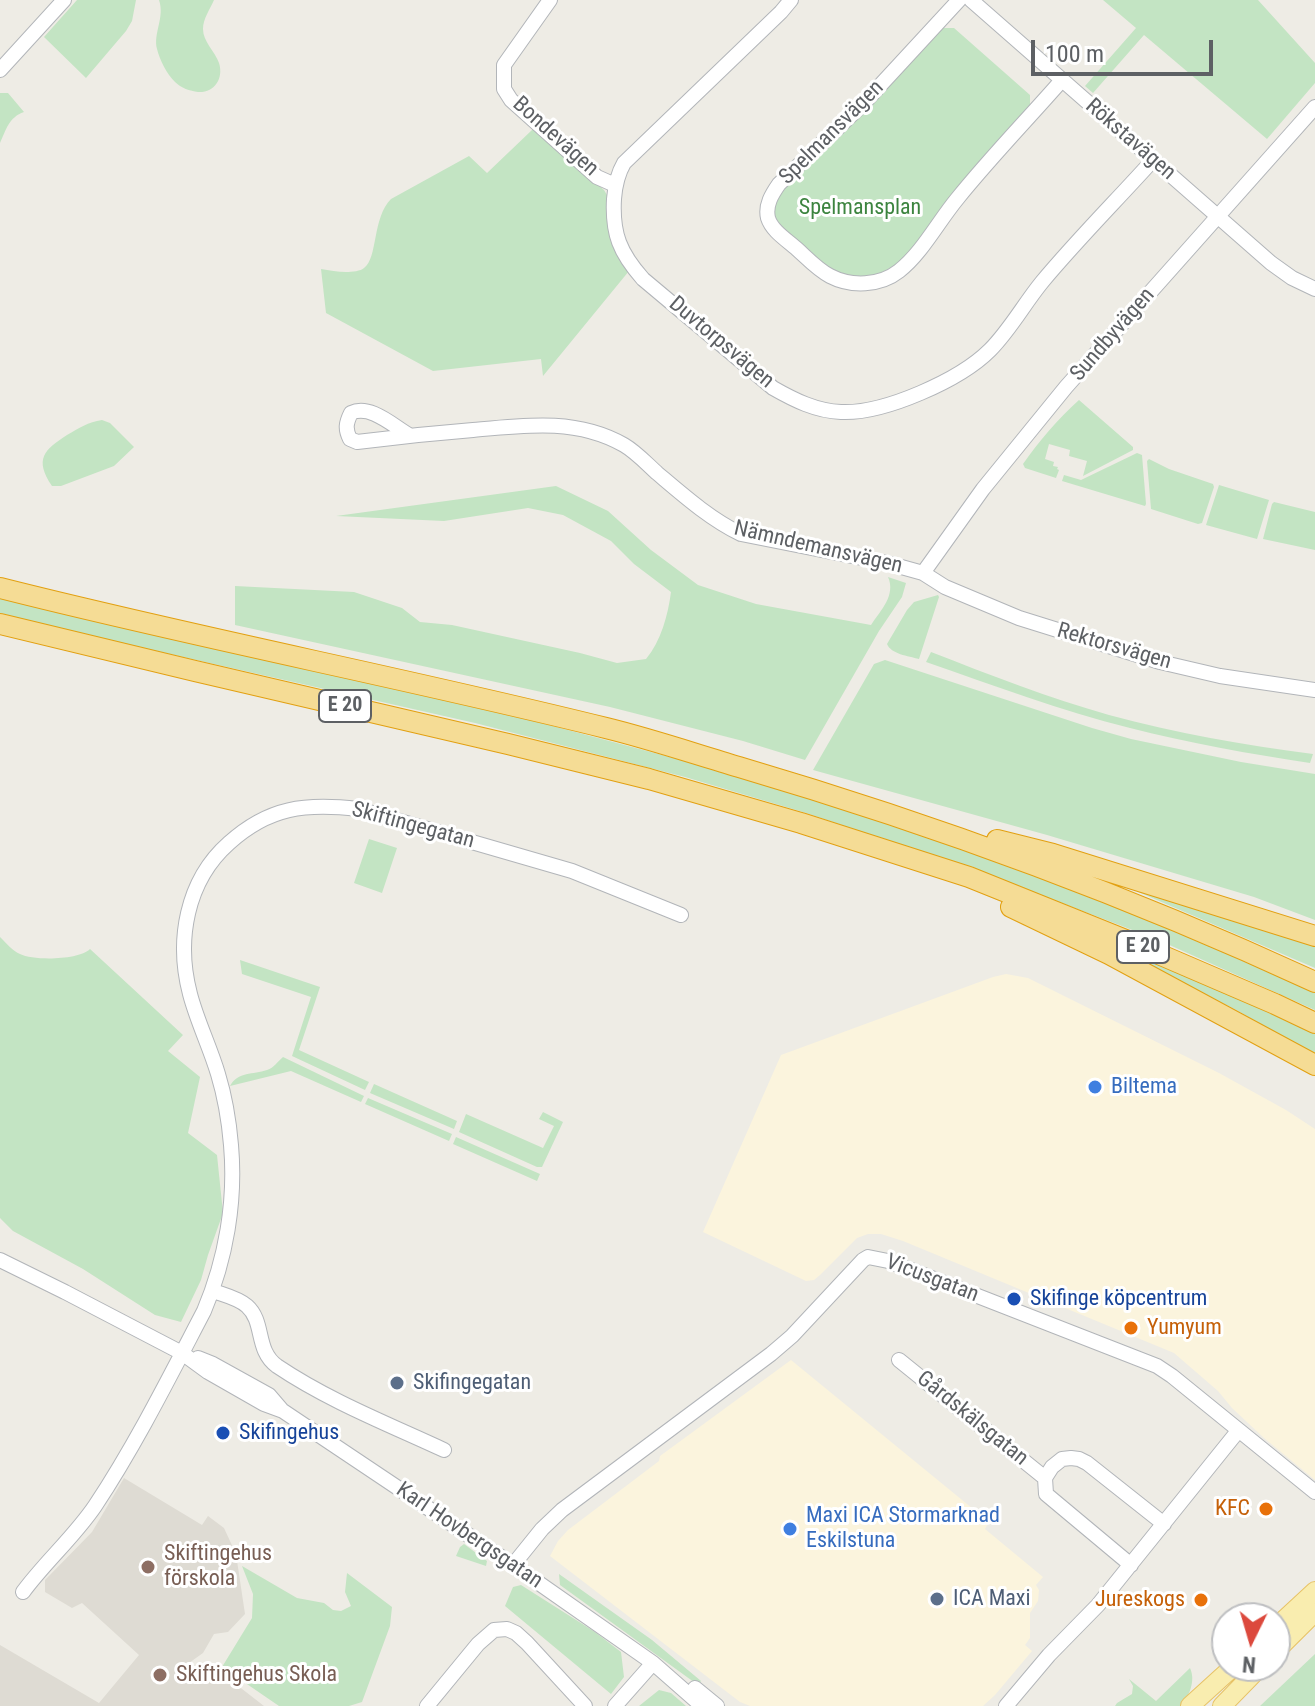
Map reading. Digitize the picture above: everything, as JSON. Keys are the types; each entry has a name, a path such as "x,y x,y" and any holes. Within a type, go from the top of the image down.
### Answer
{"highway":[{"name":"E 20","path":"0,588 609,729 795,784 919,824 1108,894 1315,982"},
{"name":"E 20","path":"0,624 649,779 801,823 969,877 1133,943 1315,1023"},
{"name":"E 20","path":"919,824 962,831 1053,854 1315,936"},
{"name":"E 20","path":"969,877 992,898 1109,954 1315,1065"}],"main road":[{"path":"1291,1613 1315,1591"},
{"path":"1291,1636 1315,1612"},
{"path":"1190,1706 1216,1682"},
{"path":"1222,1706 1245,1682"}],"street":[{"path":"0,70 64,0"},
{"name":"Bondevägen","path":"550,0 504,65 504,89 511,100 597,177 615,185"},
{"path":"615,185 624,163 791,0"},
{"name":"Spelmansvägen","path":"959,0 863,104 771,195 767,206 772,227 829,276 865,284 898,272 957,199 1062,80"},
{"name":"Rökstavägen","path":"971,0 1271,263 1315,289"},
{"name":"Sundbyvägen","path":"923,573 983,489 1066,387 1315,107"},
{"name":"Duvtorpsvägen","path":"615,185 615,230 629,263 643,279 773,388 817,409 841,412 887,405 944,382 973,365 991,349 1041,283 1153,160"},
{"name":"Nämndemansvägen","path":"409,435 549,425 587,430 626,446 676,490 741,534 923,573"},
{"name":"Rektorsvägen","path":"923,573 945,587 1019,618 1160,662 1220,676 1315,690"},
{"name":"Skiftingegatan","path":"182,1353 213,1291 230,1220 231,1148 219,1075 190,994 183,957 184,937 191,899 200,880 218,853 246,828 272,814 302,807 358,809 572,871 681,915"},
{"name":"Vicusgatan","path":"513,1565 562,1510 792,1336 868,1257 888,1261 1157,1366 1315,1492"},
{"name":"Karl Hovbergsgatan","path":"0,1260 182,1353 213,1364 269,1395 283,1411 653,1663 702,1706"},
{"path":"213,1291 248,1307 262,1347 275,1364 335,1400 444,1450"},
{"path":"23,1592 95,1506 182,1353"},
{"name":"Gårdskälsgatan","path":"899,1360 1045,1478"},
{"path":"1006,1706 1049,1655 1098,1605 1238,1431"},
{"name":"Gårdskälsgatan","path":"1131,1565 1046,1494 1045,1478 1052,1467 1062,1459 1079,1459 1087,1463 1164,1524"},
{"path":"427,1706 478,1644 494,1630 507,1629 527,1643 585,1706"},
{"path":"615,1706 653,1663"},
{"name":"Karl Hovbergsgatan","path":"653,1663 682,1677 717,1706"}],"shaded area":[{"path":"1006,974 1028,978 1219,1073 1315,1129 1315,1480 1264,1438 1218,1391 1174,1353 903,1241 881,1234 857,1238 820,1275 806,1281 703,1232 781,1055"},
{"path":"791,1360 989,1522 985,1529 1043,1577 1036,1585 1038,1601 1030,1613 1030,1638 1025,1645 1032,1651 983,1706 750,1706 740,1702 550,1556 568,1530 659,1461 660,1456"},
{"name":"Skiftingehus förskola","path":"124,1478 202,1525 208,1516 224,1528 236,1554 245,1614 228,1632 214,1634 203,1653 179,1670 213,1678 219,1671 264,1706 0,1706 0,1645 99,1703 139,1655 82,1603 72,1608 45,1592 45,1580 92,1532"}],"green space":[{"path":"77,0 136,0 132,21 126,31 86,78 44,37"},
{"path":"159,0 214,0 203,29 219,63 220,74 209,90 198,92 183,88 164,67 156,43 161,13"},
{"path":"1103,0 1258,0 1315,63 1315,83 1267,139 1144,35 1093,93 1085,86 1136,28"},
{"name":"Spelmansplan","path":"941,28 954,28 1030,95 1030,108 906,258 871,276 858,278 842,274 820,262 784,229 775,216 776,201 780,192"},
{"path":"0,93 8,93 24,112 11,121 0,143"},
{"path":"532,130 536,130 604,190 629,271 543,376 541,359 433,371 326,313 321,269 348,272 364,268 371,256 381,216 391,199 469,156 487,173"},
{"path":"1079,400 1133,450 1083,476 1087,461 1069,456 1070,450 1049,444 1045,459 1058,467 1056,478 1025,468 1023,464 1036,447"},
{"path":"102,420 110,423 134,447 114,466 61,486 52,486 43,462 47,451 76,430"},
{"path":"1137,453 1142,455 1145,506 1062,481 1064,475 1081,480"},
{"path":"1149,459 1213,484 1202,523 1151,509"},
{"path":"1219,485 1269,500 1257,539 1206,525"},
{"path":"556,486 608,511 651,550 698,585 756,604 871,625 889,596 888,577 906,583 902,597 805,760 610,707 235,625 235,586 354,592 402,608 420,622 452,625 617,663 646,659 663,627 671,592 634,564 611,541 563,515 528,508 444,521 336,516"},
{"path":"1274,502 1315,512 1315,550 1263,539"},
{"path":"0,595 108,623 534,721 700,765 816,800 1016,868 1164,926 1315,993 1315,1010 1156,939 975,870 806,813 685,777 475,723 0,613"},
{"path":"938,595 919,659 892,650 887,644 907,610 914,602"},
{"path":"931,652 1042,694 1109,715 1210,738 1313,754 1310,763 1287,760 1104,721 926,662"},
{"path":"885,660 1131,739 1315,774 1315,920 1254,897 1047,835 813,770 874,664"},
{"path":"369,839 397,848 382,893 354,883"},
{"path":"1101,876 1315,943 1315,968"},
{"path":"0,937 17,953 35,958 67,957 90,949 183,1035 168,1051 200,1077 188,1133 217,1155 223,1213 201,1280 181,1322 155,1315 83,1269 13,1231 0,1218"},
{"path":"1122,949 1315,1034 1315,1055 1238,1011"},
{"path":"240,960 320,987 299,1050 369,1082 365,1090 292,1056 311,997 242,974"},
{"path":"283,1057 364,1096 361,1102 291,1071 230,1086 242,1076 269,1069"},
{"path":"374,1084 457,1121 454,1129 370,1093"},
{"path":"368,1098 452,1134 449,1141 365,1104"},
{"path":"543,1112 563,1122 542,1167 459,1132 466,1114 543,1148 554,1126 539,1119"},
{"path":"456,1137 540,1174 537,1181 453,1144"},
{"path":"464,1544 487,1561 486,1566 456,1556"},
{"path":"242,1566 297,1598 324,1603 333,1610 341,1611 351,1606 345,1592 347,1573 392,1607 390,1626 362,1702 349,1706 279,1706 222,1667 252,1618 253,1594"},
{"path":"559,1574 652,1640 701,1681 698,1685 560,1585"},
{"path":"521,1585 621,1652 624,1677 611,1694 505,1606 513,1587"},
{"path":"1315,1654 1315,1706 1260,1706 1285,1682 1291,1682 1291,1677"},
{"path":"1190,1668 1192,1683 1182,1706 1115,1706 1132,1694 1133,1686 1129,1679 1156,1701"},
{"path":"659,1690 671,1693 686,1706 639,1706"}],"place":[{"name":"Biltema","path":"1095,1087"},
{"name":"Skifinge köpcentrum","path":"1014,1299"},
{"name":"Yumyum","path":"1131,1328"},
{"name":"Skifingegatan","path":"397,1383"},
{"name":"Skifingehus","path":"223,1433"},
{"name":"KFC","path":"1266,1509"},
{"name":"Maxi ICA Stormarknad Eskilstuna","path":"790,1529"},
{"name":"Skiftingehus förskola","path":"148,1567"},
{"name":"ICA Maxi","path":"937,1599"},
{"name":"Jureskogs","path":"1201,1600"},
{"name":"Skiftingehus Skola","path":"160,1675"}]}
